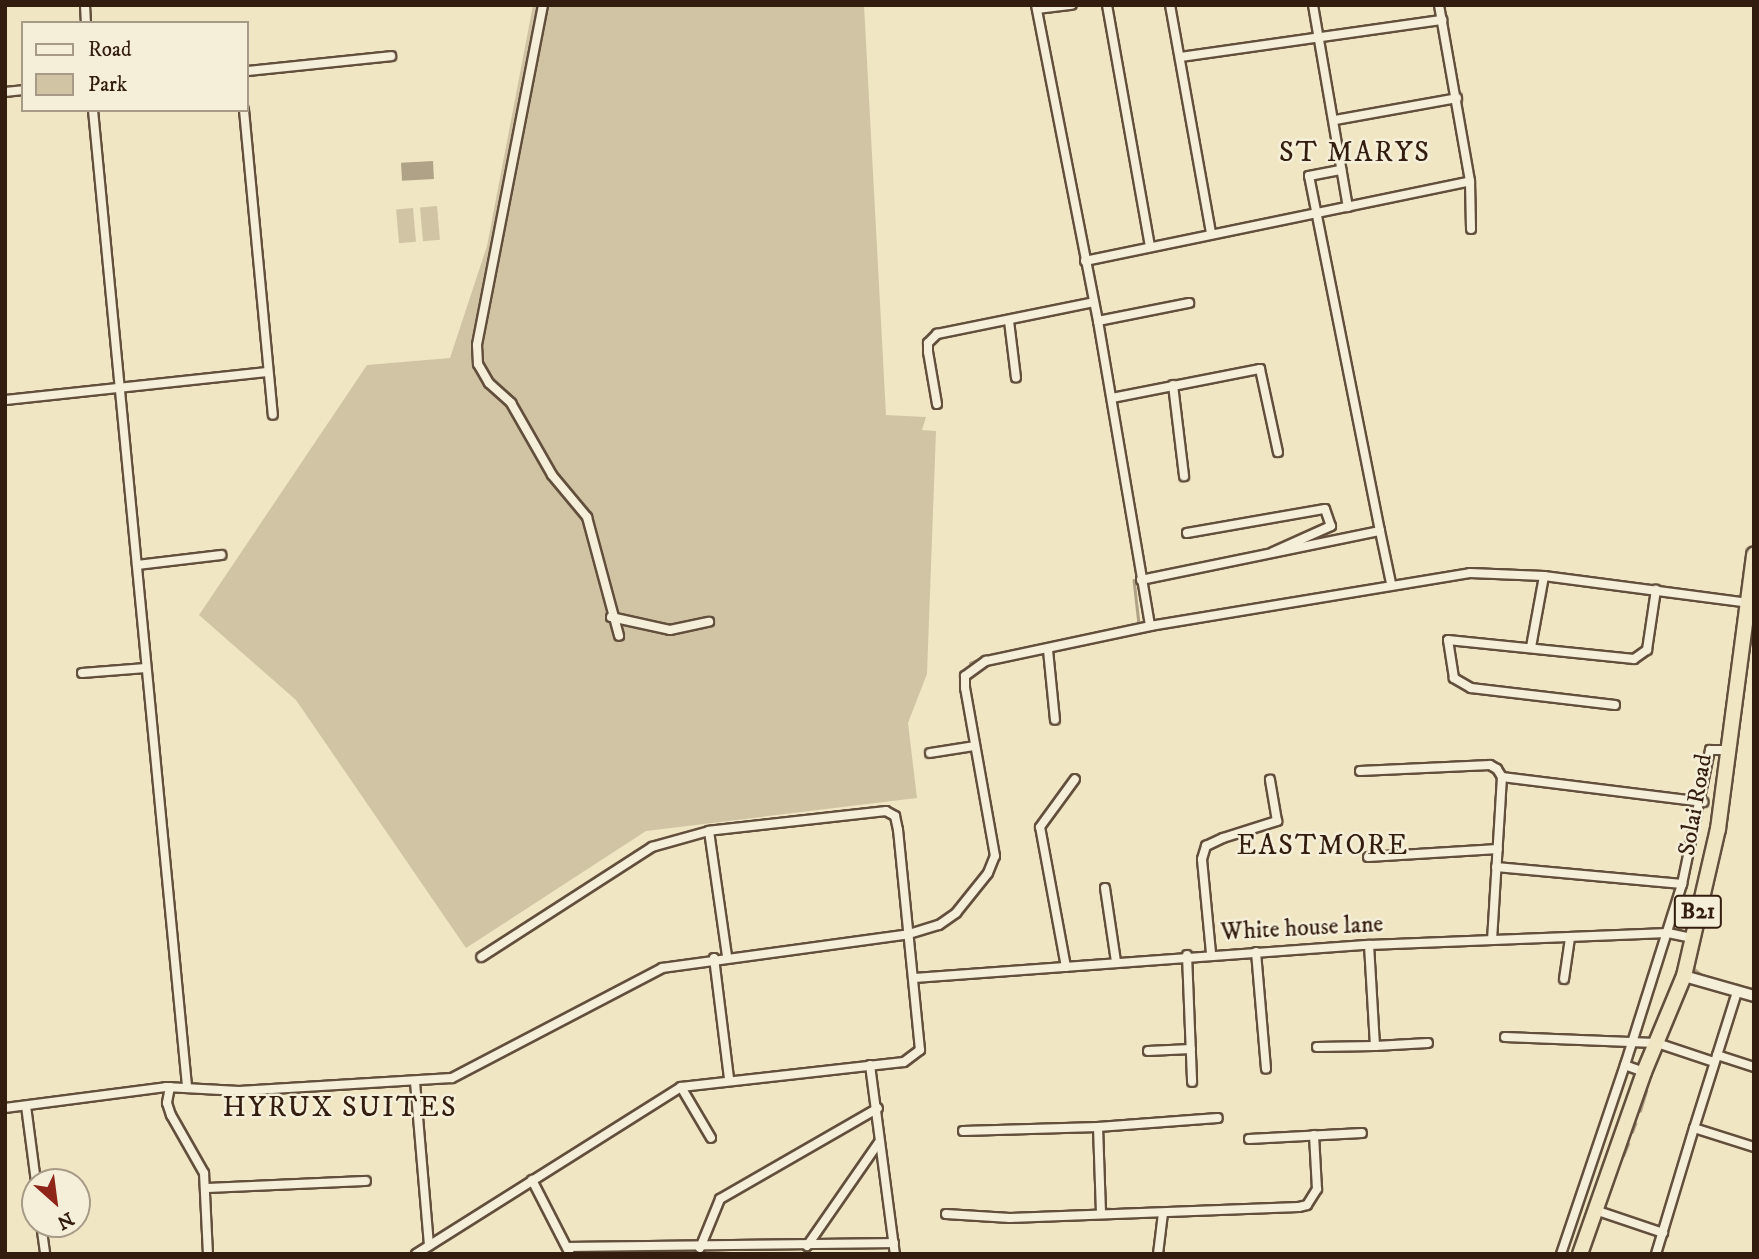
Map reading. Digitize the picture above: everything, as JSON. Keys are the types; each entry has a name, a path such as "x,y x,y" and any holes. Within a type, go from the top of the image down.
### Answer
{"highway":[{"name":"Solai Road","path":"1580,1254 1644,1072 1684,976 1717,829 1754,554"}],"street":[{"path":"543,5 477,345 478,364 489,383 511,403 552,475 587,517 611,617 619,636"},
{"path":"1072,5 1037,7 1098,321 1150,626"},
{"path":"1107,5 1150,246"},
{"path":"1170,5 1211,232"},
{"path":"1313,5 1348,207"},
{"path":"1439,5 1470,181 1471,229"},
{"path":"1181,57 1320,41 1442,20"},
{"path":"248,71 391,56"},
{"path":"1335,120 1457,98"},
{"path":"93,112 187,1086"},
{"path":"244,112 273,415"},
{"path":"1341,170 1309,176 1391,583"},
{"path":"1085,261 1211,232 1470,181"},
{"path":"937,404 928,352 932,338 1094,302"},
{"path":"1098,321 1189,303"},
{"path":"1009,320 1016,378"},
{"path":"1112,398 1260,369 1278,453"},
{"path":"5,400 268,372"},
{"path":"1173,385 1184,476"},
{"path":"1187,533 1325,509 1331,526 1257,559"},
{"path":"1141,580 1257,559 1380,531"},
{"path":"137,565 221,555"},
{"path":"5,1108 170,1087 239,1091 415,1082 470,1072 662,968 727,956 909,934 949,919 993,866 965,676 986,661 1048,650 1150,626 1391,583 1471,573 1544,576 1748,603"},
{"path":"1531,647 1544,576"},
{"path":"1615,705 1472,688 1454,678 1447,648 1452,638 1641,656 1647,650 1656,590"},
{"path":"611,617 670,630 709,622"},
{"path":"1048,650 1055,720"},
{"path":"82,673 146,668"},
{"path":"930,753 974,746"},
{"path":"1561,1254 1668,933 1703,802 1710,750 1729,750"},
{"path":"1360,771 1490,765 1502,776 1703,802"},
{"path":"1492,939 1502,776"},
{"path":"1066,967 1040,827 1075,779"},
{"path":"1211,953 1202,859 1206,846 1278,821 1270,780"},
{"path":"416,1254 681,1087 729,1079 904,1062 920,1050 915,978 895,816 886,811 709,831 652,847 481,957"},
{"path":"709,831 727,956"},
{"path":"1368,857 1498,849"},
{"path":"1496,867 1682,884"},
{"path":"1105,888 1116,962"},
{"name":"White house lane","path":"915,978 1211,953 1668,933 1692,938"},
{"path":"1564,979 1570,938"},
{"path":"1369,945 1375,1046"},
{"path":"1256,952 1266,1069"},
{"path":"1187,955 1192,1082"},
{"path":"714,958 729,1079"},
{"path":"1684,976 1754,996"},
{"path":"1656,1254 1737,992"},
{"path":"1505,1037 1633,1040 1657,1043 1754,1067"},
{"path":"1317,1047 1428,1043"},
{"path":"1148,1051 1191,1049"},
{"path":"1625,1065 1644,1072"},
{"path":"870,1066 878,1108 895,1254"},
{"path":"415,1082 429,1245"},
{"path":"170,1087 167,1103 181,1138 198,1156 206,1188 208,1254"},
{"path":"681,1087 711,1138"},
{"path":"26,1106 34,1168"},
{"path":"701,1248 720,1199 878,1108"},
{"path":"962,1131 1098,1128 1218,1118"},
{"path":"1098,1128 1101,1214"},
{"path":"1694,1128 1754,1147"},
{"path":"1249,1139 1362,1133"},
{"path":"946,1214 1010,1218 1163,1214 1307,1205 1317,1189 1314,1135"},
{"path":"807,1246 880,1142"},
{"path":"532,1180 570,1250 894,1243"},
{"path":"206,1188 366,1181"},
{"path":"1595,1210 1663,1233"},
{"path":"1158,1254 1163,1214"}],"green space":[{"path":"533,5 864,5 886,415 926,417 922,430 936,431 927,674 908,723 917,798 646,831 466,948 296,700 199,615 367,365 450,358 487,246"},
{"path":"437,206 440,240 423,241 420,207"},
{"path":"413,208 416,242 399,243 396,209"}],"shaded area":[{"path":"433,161 434,179 402,181 401,163"}],"waterway":[{"path":"1134,580 1139,624"},
{"path":"999,654 1030,648"},
{"path":"970,663 977,660"},
{"path":"1692,967 1703,976"},
{"path":"1729,983 1739,985"},
{"path":"1744,987 1754,989"},
{"path":"1640,1111 1646,1091"},
{"path":"1632,1132 1635,1124"},
{"path":"1623,1156 1628,1144"},
{"path":"1594,1191 1599,1178"},
{"path":"1104,1208 1120,1210"},
{"path":"1171,1216 1188,1215"},
{"path":"1572,1254 1581,1231"}],"district":[{"name":"ST MARYS","path":"1355,153"},
{"name":"EASTMORE","path":"1323,846"},
{"name":"HYRUX SUITES","path":"340,1108"}]}
